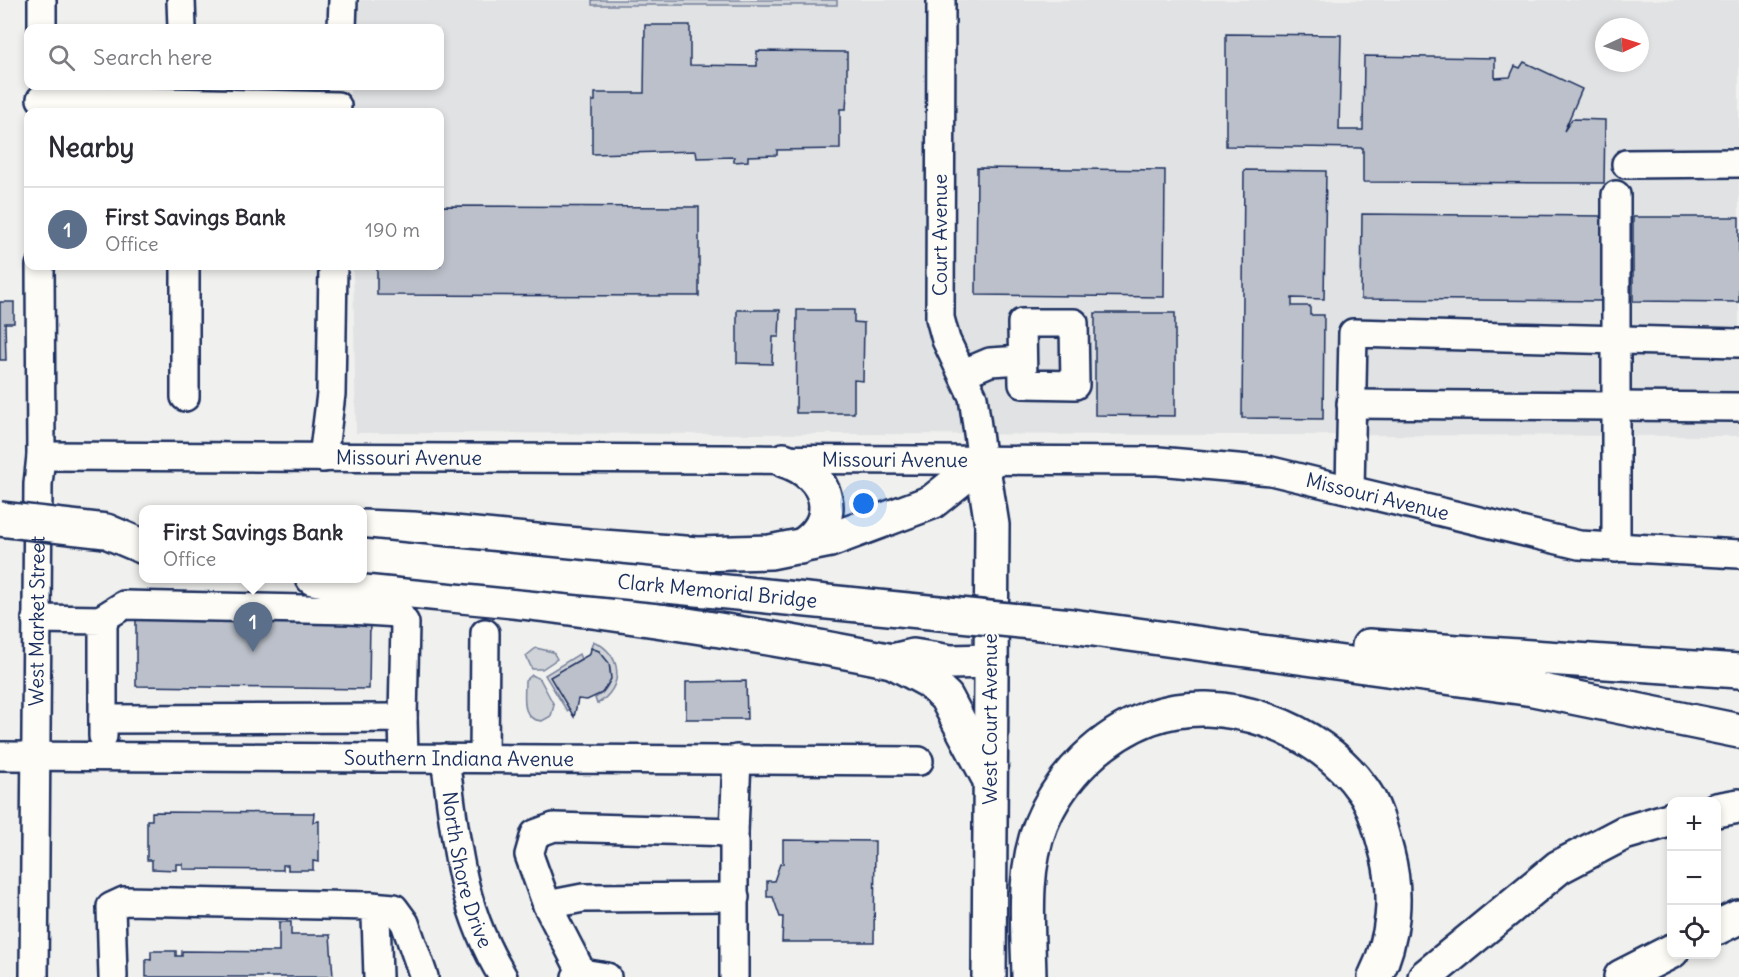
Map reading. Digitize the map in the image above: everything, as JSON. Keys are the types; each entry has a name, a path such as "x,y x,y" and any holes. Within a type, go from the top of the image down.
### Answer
{"main road":[{"path":"784,460 812,474 823,491 825,501 826,512 818,533 800,547"},
{"path":"367,527 413,529 589,546 739,555 800,547 830,540 932,502 982,462"},
{"name":"West Court Avenue","path":"982,462 992,525 989,977"},
{"path":"0,519 139,534"},
{"path":"106,531 139,528"},
{"path":"106,531 139,545"},
{"name":"Clark Memorial Bridge","path":"367,556 1071,626"},
{"path":"339,583 384,590 545,605 746,632 892,661 929,681 946,697 990,781"},
{"path":"1071,626 1739,671"},
{"path":"1071,626 1533,689 1734,730"},
{"path":"892,661 913,656 951,662 991,661"},
{"path":"1029,977 1030,870 1041,824 1062,786 1093,752 1110,739 1149,718 1188,711 1227,710 1269,720 1304,735 1336,759 1364,790 1378,820 1390,863 1394,900 1389,937 1375,977"},
{"path":"1721,809 1739,806"},
{"path":"1425,977 1559,867 1624,832 1667,820"},
{"path":"1620,977 1667,953"}],"street":[{"path":"42,0 42,24"},
{"path":"181,0 182,24"},
{"path":"342,24 343,0"},
{"name":"Court Avenue","path":"941,0 940,318 946,340 964,373 973,397 982,462"},
{"path":"41,99 338,101"},
{"path":"1626,164 1739,163"},
{"path":"1616,195 1616,548"},
{"name":"West Market Street","path":"34,977 40,270"},
{"path":"185,270 185,397"},
{"path":"323,458 331,393 333,270"},
{"path":"1350,490 1353,333 1739,343"},
{"path":"964,373 990,362 1022,360"},
{"path":"1351,404 1739,407"},
{"name":"Missouri Avenue","path":"40,456 1158,461 1270,471 1579,545 1739,554"},
{"path":"36,619 100,620 124,605 398,613 405,623 404,758"},
{"path":"100,620 103,620 103,756"},
{"path":"484,758 485,633"},
{"path":"103,719 403,718"},
{"name":"Southern Indiana Avenue","path":"0,756 919,760"},
{"name":"North Shore Drive","path":"446,758 462,882 480,934 503,977"},
{"path":"734,977 734,832 737,759"},
{"path":"588,976 547,905 529,855 535,834 554,827 734,832"},
{"path":"547,905 583,898 735,897"},
{"path":"112,977 111,907 124,901 394,908 405,923 424,977"},
{"path":"371,906 376,916 378,977"}],"shaded area":[{"path":"348,0 1739,0 1739,436 356,433 353,270 444,270 444,108 350,108 350,90 444,90 444,24 349,24"},
{"path":"592,0 837,0 837,5 592,5"},
{"path":"593,641 610,654 617,671 612,689 597,704 595,698 607,686 611,672 605,658 591,648"},
{"path":"536,648 553,652 557,659 542,669 532,669 526,656"},
{"path":"579,654 581,659 551,677 569,709 567,711 545,675"},
{"path":"532,675 540,679 554,705 551,716 542,721 530,717 525,707 525,681"}],"building":[{"path":"645,25 690,25 690,65 757,66 757,51 847,52 846,109 840,109 840,149 777,150 777,155 748,156 748,161 734,162 734,157 697,158 696,151 592,154 592,101 595,101 595,93 644,93"},
{"path":"1226,34 1341,35 1339,130 1363,130 1364,56 1495,58 1495,78 1510,77 1515,66 1520,68 1524,62 1582,89 1564,131 1572,119 1605,120 1604,183 1363,182 1363,148 1226,146"},
{"path":"977,168 1165,170 1164,297 976,295"},
{"path":"1244,170 1326,171 1324,299 1292,298 1292,306 1310,306 1310,315 1324,315 1323,419 1242,418"},
{"path":"444,206 699,207 699,296 377,295 377,270 444,270"},
{"path":"1362,214 1605,216 1605,301 1361,299"},
{"path":"1633,217 1739,217 1739,302 1633,301"},
{"path":"0,302 14,302 14,323 5,323 6,360 0,360"},
{"path":"737,310 780,310 779,337 773,337 772,364 737,363"},
{"path":"797,310 854,310 854,322 864,323 863,381 854,380 854,413 796,413"},
{"path":"1095,313 1175,313 1175,416 1095,415"},
{"path":"136,616 370,618 369,689 136,686"},
{"path":"591,648 599,651 609,663 611,679 602,693 587,700 578,699 574,717 550,677 590,654"},
{"path":"746,681 747,719 686,719 686,682"},
{"path":"152,812 314,813 313,822 319,821 319,862 313,861 313,870 288,870 288,865 283,865 283,870 183,869 183,864 176,864 176,870 152,869 152,860 147,860 147,820 152,820"},
{"path":"783,840 875,841 874,942 782,942 783,917 780,917 773,897 767,897 767,881 774,881 780,864 783,864"},
{"path":"279,922 291,922 291,935 330,935 333,977 146,977 146,959 151,960 151,951 176,951 176,956 182,956 182,951 279,952"}],"place":[{"name":"First Savings Bank","path":"253,652"}]}
